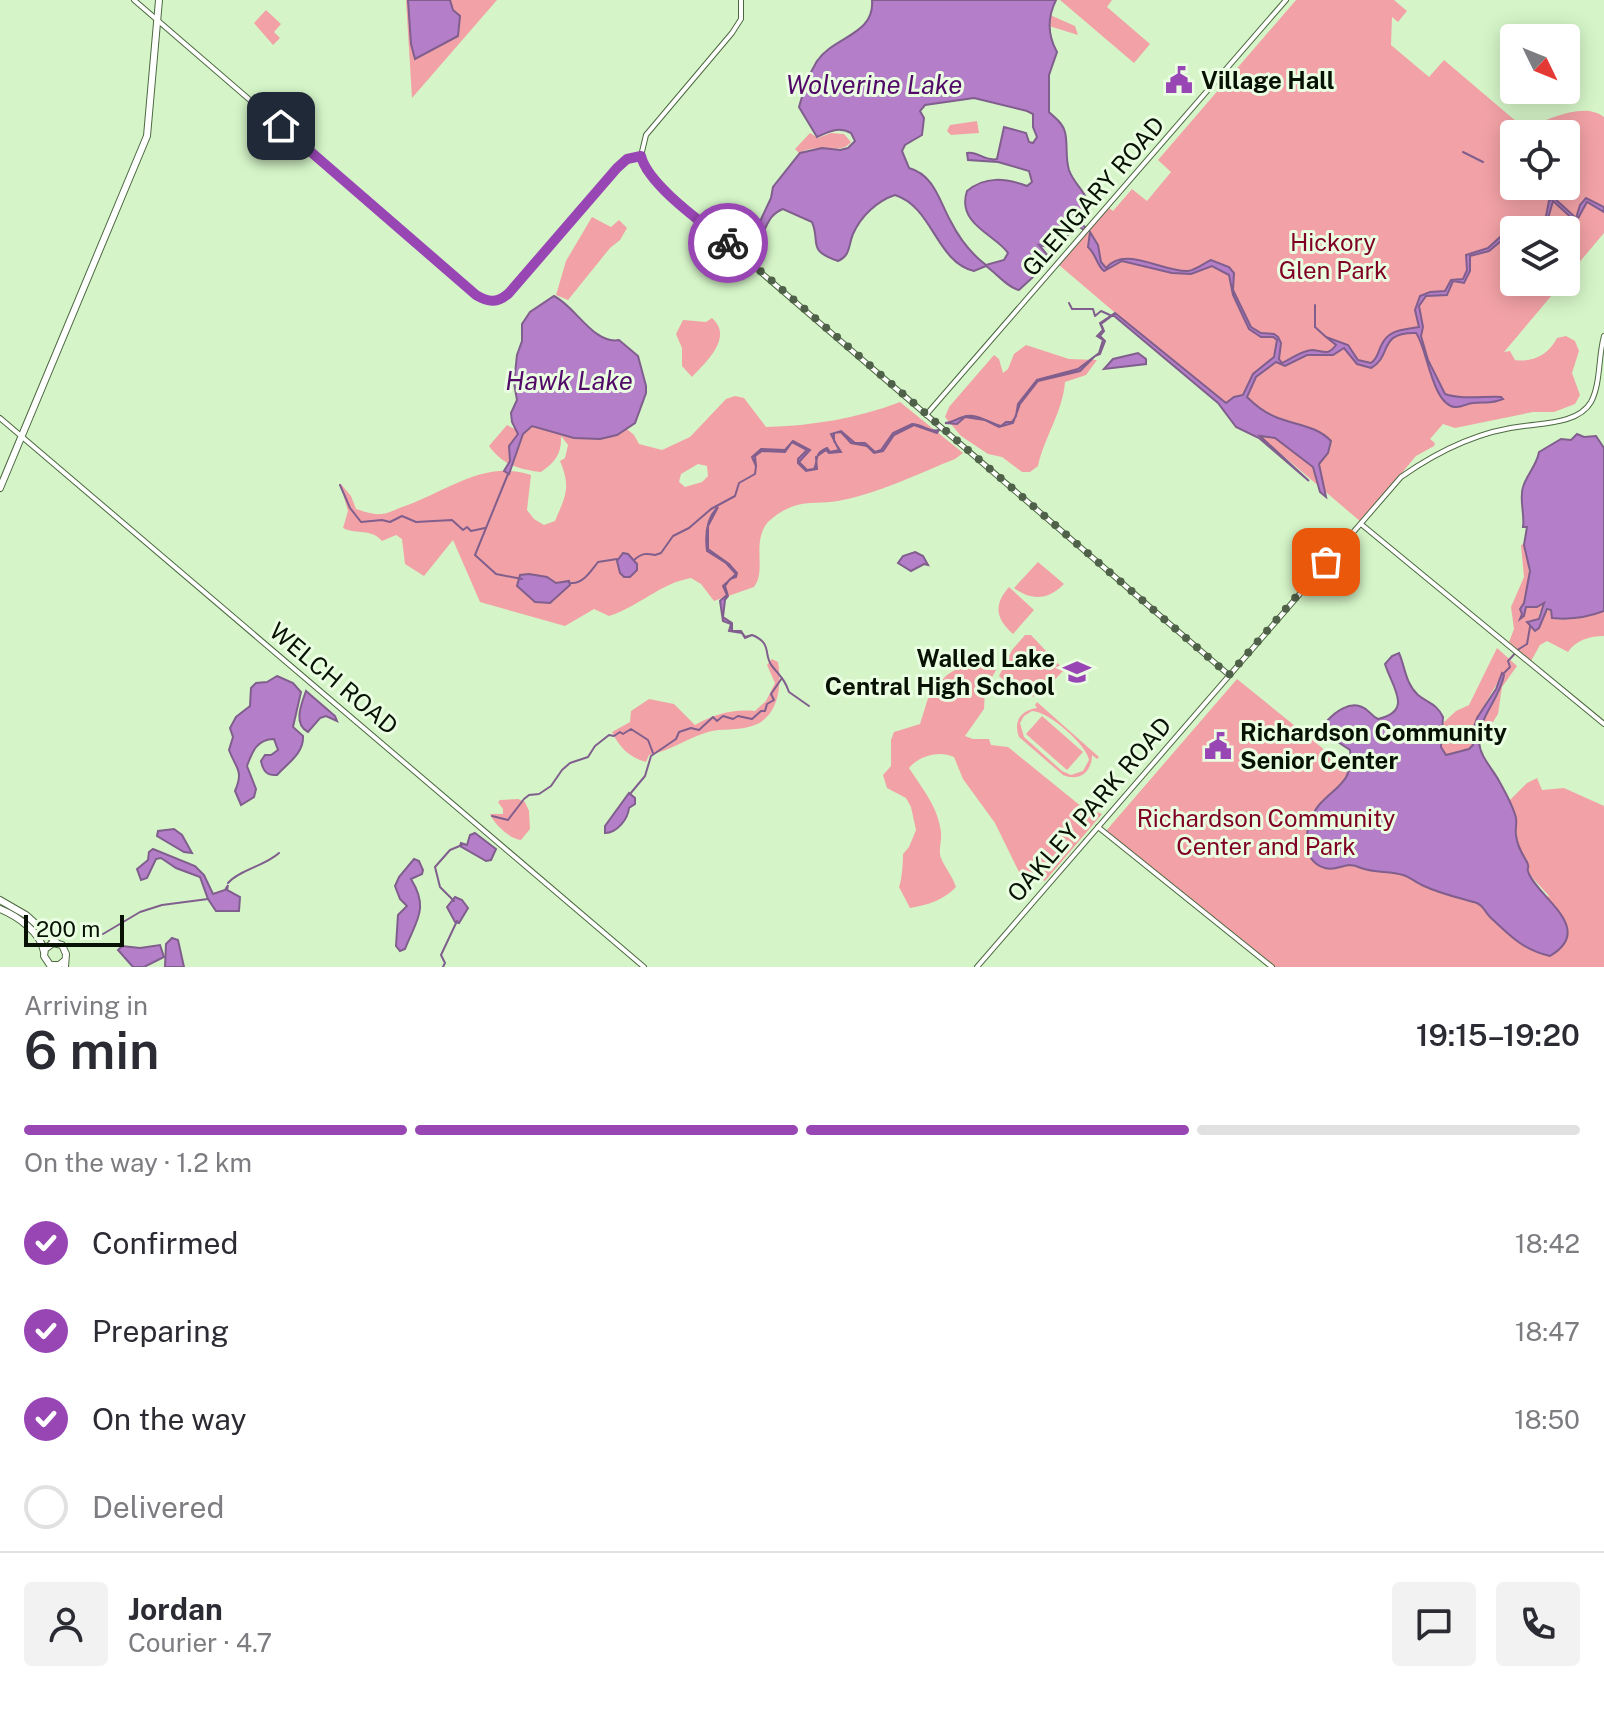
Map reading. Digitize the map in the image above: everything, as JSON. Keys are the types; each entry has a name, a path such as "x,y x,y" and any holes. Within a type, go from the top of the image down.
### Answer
{"main road":[{"path":"0,488 147,136 159,0"},
{"path":"0,900 26,915 66,951 64,964 52,966 45,960 43,943 0,909"},
{"path":"44,952 50,944 57,943"}],"street":[{"path":"134,0 476,295 488,301 498,301 506,296 620,164 641,156"},
{"path":"741,0 742,15 736,27 646,135 641,156 645,170 1229,675"},
{"name":"GLENGARY ROAD","path":"926,415 1286,0"},
{"name":"OAKLEY PARK ROAD","path":"977,967 1401,477 1444,451 1482,434 1564,420 1584,410 1593,395 1604,336"},
{"name":"WELCH ROAD","path":"0,418 644,967"},
{"path":"1361,524 1604,724"},
{"path":"1098,827 1272,967"}],"green space":[{"path":"406,0 497,0 412,98"},
{"path":"1060,0 1112,0 1107,7 1150,44 1134,63"},
{"name":"Hickory Glen Park","path":"1296,0 1394,0 1407,11 1398,22 1392,17 1391,45 1429,77 1444,60 1515,120 1500,120 1500,200 1580,200 1580,120 1546,120 1578,111 1604,117 1604,233 1580,261 1580,216 1500,216 1500,296 1551,296 1504,352 1510,351 1515,360 1528,360 1545,353 1557,338 1566,336 1575,341 1579,351 1572,373 1580,395 1575,404 1554,412 1533,412 1455,428 1443,424 1430,439 1434,446 1416,456 1361,522 1059,265 1109,208 1113,211 1132,189 1147,201 1171,172 1158,160"},
{"path":"266,10 281,24 274,32 280,38 273,45 254,23"},
{"path":"1050,15 1075,26 1078,35 1049,26"},
{"path":"977,121 979,133 951,135 947,131 950,125"},
{"path":"810,133 818,138 831,133 844,134 851,142 841,148 799,153 795,149"},
{"path":"592,217 611,227 619,220 627,228 568,300 556,295 566,261"},
{"path":"712,318 718,325 719,341 710,357 692,377 682,366 682,348 676,334 683,320 706,322"},
{"path":"1026,345 1069,359 1097,360 1086,375 1065,382 1061,403 1038,466 1030,472 1022,472 1002,457 988,454 961,436 945,417 949,407 994,355 999,359 1003,373 1014,354"},
{"path":"735,396 744,398 766,427 834,420 900,402 963,453 868,494 833,502 799,504 780,512 768,522 760,538 759,573 754,587 714,601 701,584 691,578 670,585 620,612 609,616 594,609 565,626 480,602 453,540 424,576 405,564 402,539 396,535 382,541 373,534 343,528 348,511 340,483 351,496 356,509 381,514 466,479 498,471 531,475 527,510 544,525 555,521 564,497 566,485 560,461 565,458 568,445 561,436 557,457 541,472 518,467 500,458 489,446 507,425 521,431 534,425 591,439 627,429 639,444 662,450 690,437 726,399","holes":["698,464 707,466 708,476 702,482 685,487 679,482 681,474","520,575 547,577 556,583 566,581 570,585 550,602 535,602 517,586"]},
{"path":"1524,544 1529,577 1527,594 1520,609 1522,615 1526,608 1543,603 1546,605 1539,613 1540,617 1535,621 1529,620 1528,624 1538,630 1544,614 1550,609 1552,619 1578,618 1604,611 1604,636 1575,644 1568,652 1547,641 1540,645 1531,661 1509,642 1514,629 1511,607 1524,577 1521,545"},
{"path":"1038,562 1064,584 1040,597 1014,588"},
{"path":"1009,587 1034,610 1013,634 1003,623 999,612 1000,600"},
{"path":"1025,635 1031,635 1064,670 1039,696 1023,697 999,676 1012,650"},
{"path":"1497,648 1517,666 1502,687 1498,714 1479,744 1482,722 1499,693 1503,673 1477,718 1470,738 1473,745 1446,755 1441,747 1443,723 1456,711 1469,705"},
{"path":"983,652 990,654 996,670 985,690 984,709 965,736 989,739 991,745 1008,747 1082,807 1102,814 1045,881 1021,876 995,823 963,779 954,757 936,754 924,757 909,768 937,814 941,832 940,855 956,887 935,901 910,908 899,887 903,854 916,830 906,798 887,788 883,775 891,766 891,740 894,732 920,724 930,692 947,675"},
{"path":"772,659 778,662 779,690 773,708 761,722 747,728 701,735 649,755 646,762 626,751 612,732 630,722 631,711 649,699 674,704 695,725 724,713 755,711 766,701 775,683 767,665"},
{"name":"Richardson Community Center and Park","path":"1237,679 1462,861 1550,897 1529,874 1520,853 1509,801 1527,783 1537,778 1542,790 1564,788 1604,806 1604,967 1275,967 1105,832"},
{"path":"1037,702 1099,757 1097,759 1092,755 1090,766 1084,774 1074,777 1063,775 1019,737 1017,726 1020,717 1037,708","holes":["1032,711 1057,723 1082,746 1089,760 1083,771 1071,775 1062,771 1024,737 1020,723 1024,716"]},
{"path":"1042,716 1083,752 1067,770 1026,734"},
{"path":"518,799 525,802 529,811 530,829 521,840 503,830 490,814 503,814 500,800"}],"water":[{"path":"408,0 450,0 453,10 460,16 458,36 415,59"},
{"name":"Wolverine Lake","path":"872,0 1056,0 1050,20 1050,33 1057,52 1049,75 1049,112 1064,129 1069,170 1089,209 1081,223 1086,228 1084,230 1078,226 1053,248 1039,245 1049,257 1019,290 986,266 974,271 961,266 942,246 918,211 908,201 895,195 865,215 856,227 847,253 838,261 818,249 812,222 783,209 773,216 753,246 749,245 773,187 800,153 822,148 840,150 848,148 855,141 851,133 842,130 833,130 817,137 799,107 817,61 860,28 871,12","holes":["974,98 1033,114 1037,137 1033,143 1029,142 1026,133 1004,127 997,159 967,153 968,160 998,162 1029,171 1032,182 1027,186 1011,181 988,181 967,191 965,202 972,220 1008,253 1004,260 986,265 965,245 935,189 924,176 909,168 902,151 905,145 922,135 924,118 920,111 925,105"]},
{"path":"1586,198 1604,207 1604,212 1587,202 1577,216"},
{"path":"1556,200 1574,216 1569,216 1553,201 1549,216 1546,216 1549,201"},
{"path":"1090,232 1106,268 1123,259 1188,271 1211,260 1229,267 1234,273 1233,290 1251,327 1278,337 1282,363 1309,350 1331,351 1336,345 1326,337 1348,345 1358,360 1371,363 1388,336 1419,327 1415,310 1420,296 1445,291 1451,280 1463,279 1467,270 1466,255 1488,248 1500,237 1500,242 1489,251 1470,256 1470,271 1464,283 1453,281 1447,295 1426,296 1419,306 1423,327 1421,336 1428,360 1445,394 1503,399 1457,407 1447,404 1435,386 1416,333 1390,340 1378,363 1371,368 1357,364 1344,348 1333,355 1307,355 1285,366 1276,362 1256,377 1247,397 1254,403 1265,412 1313,429 1331,441 1328,453 1319,464 1326,497 1320,492 1313,467 1275,438 1260,436 1309,481 1259,438 1236,427 1218,403 1113,315 1101,324 1104,331 1100,336 1105,341 1100,354 1095,356 1103,340 1097,336 1103,330 1100,323 1115,313 1226,403 1243,395 1253,374 1274,357 1277,340 1261,337 1249,329 1233,295 1229,275 1212,266 1191,274 1172,273 1122,261 1104,271 1088,247"},
{"name":"Hawk Lake","path":"554,296 601,337 619,340 638,356 646,393 635,423 617,435 600,439 574,438 532,426 523,434 509,474 504,471 510,461 509,446 518,434 511,413 517,400 514,383 522,324 530,312"},
{"path":"1138,353 1146,359 1146,364 1104,369 1113,359"},
{"path":"1095,356 1080,371 1038,381 1016,414 1018,404 1037,380 1078,369"},
{"path":"972,416 982,418 1001,426 1012,422 1015,417 1013,423 999,427 985,420 965,417 957,424 945,423 963,417"},
{"path":"912,424 939,430 937,433 914,425 894,435 883,451 874,453 867,446 851,443 841,432 835,433 841,431 855,443 865,443 875,452 881,450 893,433"},
{"path":"1577,434 1596,436 1604,448 1604,611 1559,619 1552,618 1551,610 1547,609 1535,631 1527,622 1539,619 1544,603 1526,607 1520,619 1530,571 1524,545 1527,527 1523,527 1522,492 1539,452 1561,439 1571,440"},
{"path":"792,442 810,450 799,462 807,470 814,469 816,461 817,469 806,471 798,463 807,450"},
{"path":"792,443 785,452 762,451 755,456 756,466 752,457 761,449 785,450"},
{"path":"836,445 841,452 829,453 826,450 818,456 827,448 830,452 839,450"},
{"path":"718,507 708,526 708,549 729,564 737,573 736,577 731,579 736,574 726,563 707,551 707,527"},
{"path":"915,552 923,556 928,565 911,571 898,563 903,556"},
{"path":"623,553 637,564 637,570 630,577 620,573 617,561"},
{"path":"520,575 547,577 556,583 569,581 570,585 550,603 535,602 517,586"},
{"path":"729,581 725,586 728,596 723,617 732,623 732,631 741,631 745,637 752,635 745,638 742,633 729,631 731,624 723,621 720,601 727,595 723,586"},
{"path":"1399,653 1414,690 1435,706 1443,717 1441,747 1446,755 1473,745 1470,739 1477,718 1496,689 1502,673 1504,675 1482,724 1479,742 1484,757 1513,808 1517,843 1529,874 1566,925 1568,935 1563,946 1550,956 1517,941 1477,903 1421,885 1403,875 1350,865 1328,869 1316,864 1311,857 1307,840 1310,821 1319,805 1346,776 1351,761 1350,750 1332,738 1327,721 1338,711 1353,705 1365,708 1378,719 1395,710 1398,697 1385,664"},
{"path":"277,676 293,683 301,692 293,727 303,736 303,742 277,775 266,772 261,761 265,755 278,750 274,739 259,744 247,766 256,789 254,797 241,805 235,791 239,774 229,750 233,737 230,728 236,717 250,706 251,688 256,683 267,682"},
{"path":"306,691 337,721 326,716 320,718 308,732 303,729 299,719"},
{"path":"629,793 635,798 635,804 629,808 621,825 605,833 605,826"},
{"path":"174,829 182,835 192,853 184,852 157,836 158,831"},
{"path":"475,833 496,849 491,860 486,861 460,846 461,843 467,845 470,835"},
{"path":"153,849 195,866 204,875 213,894 225,890 228,885 227,890 240,897 239,911 216,911 200,877 176,868 161,858 156,859 147,878 141,880 137,869 148,860 149,852"},
{"path":"414,859 419,861 423,870 422,874 411,879 419,898 419,914 405,949 400,951 396,946 398,915 407,906 400,899 395,886"},
{"path":"455,897 468,908 459,923 455,922 447,907"},
{"path":"172,938 178,940 184,967 165,967 166,944"},
{"path":"160,945 164,957 144,967 133,967 118,950 122,946 140,948"}],"waterway":[{"path":"1463,152 1483,162"},
{"path":"1069,303 1072,309 1093,309 1095,316 1101,311 1110,315"},
{"path":"1315,305 1315,327 1326,337"},
{"path":"634,560 644,554 661,553 673,536 735,496 739,483 755,474 756,466"},
{"path":"508,474 475,555 496,574 522,579"},
{"path":"340,485 350,508 361,522 390,522 402,516 416,522 452,520 463,530 467,527 471,531 485,528"},
{"path":"571,583 583,579 598,562 617,559"},
{"path":"1503,674 1510,667 1508,661 1527,644 1530,627"},
{"path":"752,635 765,645 769,662 789,692 809,706"},
{"path":"630,794 645,776 651,756 676,739 679,732 691,728 699,730 713,717 717,721 723,716 752,719 765,711 767,704 774,700 771,694 782,678"},
{"path":"492,816 508,820 524,799 551,786 562,770 570,763 588,757 595,746 609,735 623,734 631,729 648,740 653,753"},
{"path":"454,901 440,887 435,867 450,850 462,845"},
{"path":"228,883 279,853"},
{"path":"103,934 140,912 162,905 208,899"},
{"path":"443,967 445,963 441,955 457,921"}],"way so far":[{"path":"728,243 1229,675 1326,562"}],"place":[{"name":"Village Hall","path":"1179,80"},
{"name":"Walled Lake Central High School","path":"1077,672"},
{"name":"Richardson Community Senior Center","path":"1218,746"}],"route":[{"path":"281,126 476,295 488,301 498,301 509,293 617,168 632,157 641,156 645,170 658,184 728,243"}]}
